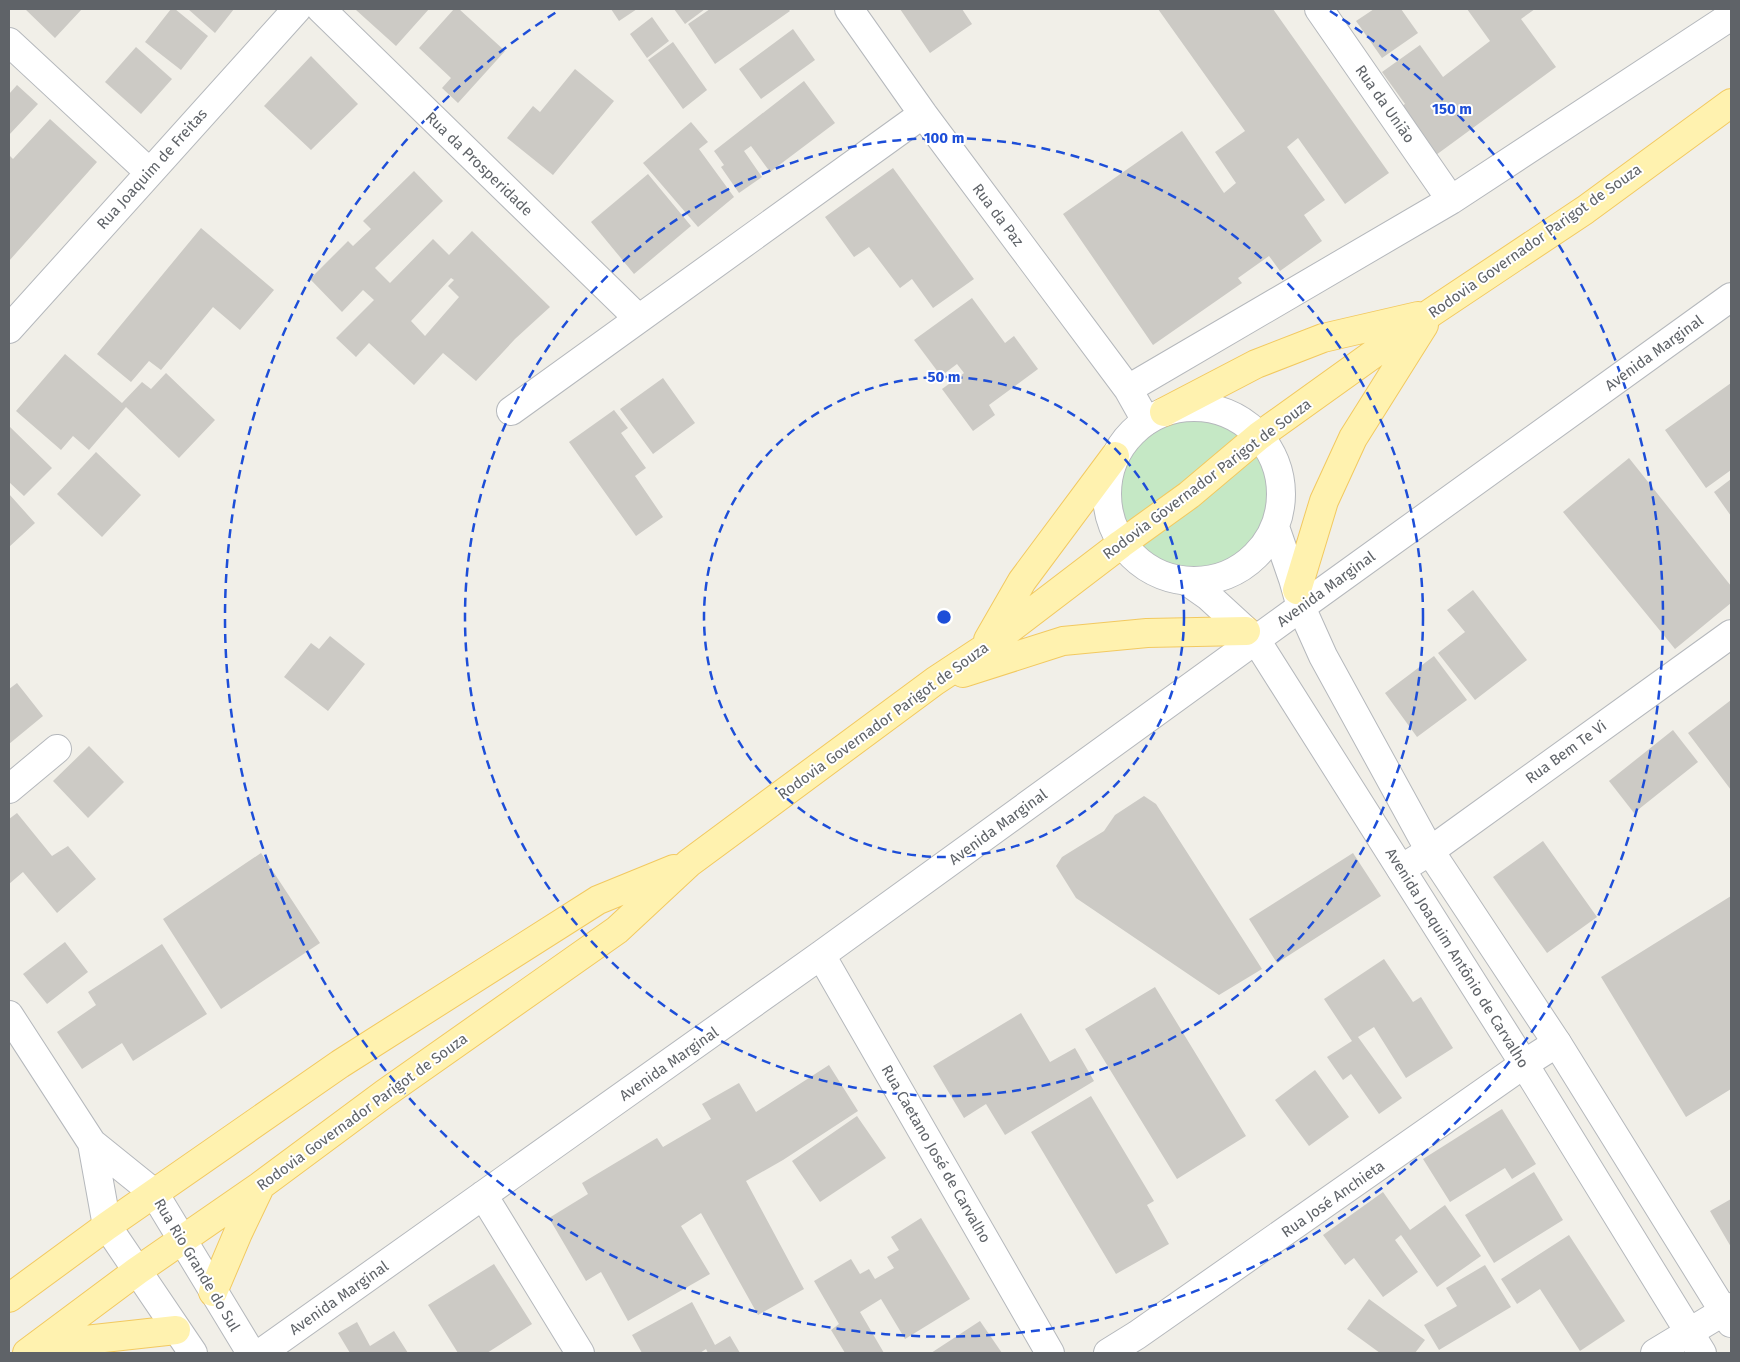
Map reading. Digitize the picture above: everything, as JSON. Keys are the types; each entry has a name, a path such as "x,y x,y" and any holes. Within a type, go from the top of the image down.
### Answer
{"main road":[{"name":"Rodovia Governador Parigot de Souza","path":"33,1349 137,1271 184,1240 384,1094 617,930 689,863 935,681 982,650 1189,494 1260,436 1432,312 1585,210 1731,103"},
{"path":"1155,416 1256,364 1323,338 1432,312"},
{"path":"1299,598 1324,502 1353,438 1432,312"},
{"path":"982,650 1022,581 1115,456"},
{"path":"935,681 1064,641 1147,633 1251,636"},
{"name":"Rodovia Governador Parigot de Souza","path":"9,1298 107,1226 340,1064 598,900 689,863"},
{"path":"213,1292 260,1186"},
{"path":"33,1349 176,1330"}],"street":[{"name":"Rua Joaquim de Freitas","path":"9,329 297,9"},
{"name":"Rua da Prosperidade","path":"320,9 638,318"},
{"name":"Rua da Paz","path":"849,9 923,114 1128,389 1155,416"},
{"name":"Rua da União","path":"1319,9 1451,200"},
{"path":"1128,389 1451,200 1731,16"},
{"path":"9,42 149,172"},
{"path":"511,411 923,114"},
{"name":"Avenida Marginal","path":"261,1353 821,955 1251,636 1299,598 1731,298"},
{"path":"1190,407 1216,409 1240,419 1260,436 1276,464 1281,495 1275,527 1261,550 1240,569 1215,580 1188,582 1168,579 1150,571 1121,544 1108,515 1107,485 1115,456 1128,436 1155,416 1190,407"},
{"path":"1275,527 1299,598 1323,656 1430,850 1557,1043 1729,1313 1695,1343 1655,1353"},
{"name":"Avenida Joaquim Antônio de Carvalho","path":"1188,582 1208,596 1251,636 1524,1064 1695,1343"},
{"name":"Rua Bem Te Vi","path":"1401,869 1731,634"},
{"path":"9,790 57,750"},
{"name":"Rua Caetano José de Carvalho","path":"821,955 1050,1353"},
{"name":"Rua Rio Grande do Sul","path":"9,1015 92,1144 154,1193 251,1353"},
{"name":"Rua José Anchieta","path":"1108,1353 1153,1324 1524,1064 1557,1043"},
{"name":"Rua Rio Grande do Sul","path":"92,1144 107,1226"},
{"path":"483,1195 580,1353"},
{"path":"107,1226 192,1353"}],"green space":[{"path":"1193,417 1223,423 1236,430 1248,440 1258,452 1265,465 1271,495 1265,525 1258,538 1248,550 1236,560 1223,567 1193,573 1163,567 1150,560 1138,550 1128,538 1121,525 1115,495 1121,465 1128,452 1138,440 1150,430 1163,423"}],"building":[{"path":"25,9 82,9 55,38"},
{"path":"171,9 175,9 208,36 181,70 145,42"},
{"path":"188,9 234,9 215,33"},
{"path":"429,9 396,46 356,10"},
{"path":"454,9 459,9 505,51 458,103 442,88 451,78 419,48"},
{"path":"611,9 637,9 619,21"},
{"path":"674,9 705,9 685,24"},
{"path":"710,9 788,9 790,11 715,64 688,24"},
{"path":"900,9 962,9 972,24 930,53"},
{"path":"1158,9 1273,9 1389,173 1345,204 1298,138 1287,147 1325,200 1304,215 1322,241 1280,271 1269,256 1238,278 1242,283 1153,345 1063,214 1182,131 1224,193 1236,183 1215,152 1245,131"},
{"path":"1374,9 1401,9 1418,33 1382,58 1356,21"},
{"path":"1467,9 1535,9 1521,19 1556,67 1436,155 1402,106 1405,104 1382,72 1420,45 1443,77 1490,41"},
{"path":"652,17 669,41 647,58 630,34"},
{"path":"793,29 815,60 761,99 739,69"},
{"path":"673,42 707,90 683,109 648,60"},
{"path":"136,47 172,79 141,114 105,82"},
{"path":"311,56 358,104 311,150 264,106"},
{"path":"575,69 614,101 553,175 507,138 533,106 540,112"},
{"path":"804,81 835,123 770,172 751,146 744,151 762,177 739,193 721,167 724,165 714,151"},
{"path":"17,85 38,104 9,135 9,94"},
{"path":"50,119 97,162 9,261 9,155 13,159"},
{"path":"691,122 708,142 699,149 734,197 698,227 643,163"},
{"path":"893,168 974,279 933,308 912,279 900,288 869,247 854,257 825,217"},
{"path":"414,171 443,201 375,268 390,283 433,239 449,255 472,231 550,307 515,339 476,381 443,353 414,385 369,343 356,357 336,338 374,300 363,290 342,312 310,279 348,241 353,246 371,229 363,221","holes":["451,278 454,280 448,286 459,297 425,336 411,321"]},
{"path":"648,174 691,226 634,274 591,222"},
{"path":"201,228 274,290 240,330 213,307 161,370 149,361 131,382 97,354"},
{"path":"972,298 1005,343 1014,336 1038,369 989,405 995,415 973,431 942,389 964,373 957,364 941,376 914,340"},
{"path":"65,354 122,403 142,382 151,389 166,373 215,420 179,458 126,407 89,450 73,436 61,450 16,411"},
{"path":"663,378 695,423 653,454 620,409"},
{"path":"1731,383 1731,470 1706,488 1665,430"},
{"path":"614,410 628,428 621,433 646,468 635,476 663,517 636,536 569,442"},
{"path":"9,426 52,468 24,496 9,482"},
{"path":"96,452 141,495 102,537 57,494"},
{"path":"1629,458 1731,586 1731,603 1675,649 1563,512"},
{"path":"1731,479 1731,516 1714,492"},
{"path":"9,494 35,523 9,547"},
{"path":"1473,590 1527,660 1475,700 1438,653 1465,632 1447,610"},
{"path":"330,636 365,664 328,711 284,677 311,643 319,649"},
{"path":"1434,656 1467,700 1417,737 1385,693"},
{"path":"17,683 43,716 9,744 9,689"},
{"path":"1731,700 1731,790 1688,733"},
{"path":"1673,730 1698,762 1634,813 1609,781"},
{"path":"89,746 124,782 88,818 53,781"},
{"path":"1144,796 1156,804 1262,969 1219,995 1076,898 1056,866 1062,857 1104,831 1115,815"},
{"path":"17,813 52,856 68,846 96,879 57,913 23,872 9,884 9,819"},
{"path":"1543,841 1597,917 1547,953 1493,877"},
{"path":"261,853 320,943 221,1009 163,919"},
{"path":"1353,853 1381,896 1277,963 1249,919"},
{"path":"1731,896 1731,1089 1686,1117 1601,977"},
{"path":"65,942 88,972 47,1004 23,974"},
{"path":"162,944 207,1014 133,1061 122,1043 82,1069 57,1032 96,1005 88,992"},
{"path":"1384,959 1413,1002 1421,997 1453,1048 1406,1078 1374,1027 1358,1037 1402,1098 1379,1114 1351,1074 1343,1080 1327,1057 1352,1041 1324,999"},
{"path":"1155,987 1246,1136 1177,1179 1085,1029"},
{"path":"1021,1013 1050,1062 1075,1048 1094,1081 1005,1135 986,1104 964,1118 933,1066"},
{"path":"829,1065 858,1111 783,1160 746,1181 804,1289 758,1315 701,1213 681,1226 710,1274 628,1321 601,1272 586,1281 549,1218 588,1194 582,1183 657,1138 663,1147 711,1119 702,1104 739,1083 756,1112"},
{"path":"1315,1070 1349,1117 1309,1146 1275,1100"},
{"path":"1091,1096 1154,1201 1147,1205 1169,1244 1116,1274 1031,1132"},
{"path":"1502,1109 1536,1164 1512,1179 1505,1168 1450,1202 1423,1159"},
{"path":"857,1116 886,1158 820,1202 792,1161"},
{"path":"1534,1172 1563,1220 1494,1263 1465,1215"},
{"path":"1383,1192 1410,1230 1445,1205 1481,1256 1437,1287 1401,1235 1395,1240 1418,1272 1383,1297 1354,1258 1345,1265 1323,1235"},
{"path":"1731,1199 1731,1247 1710,1211"},
{"path":"921,1218 970,1299 905,1339 881,1299 860,1312 884,1353 845,1353 831,1330 839,1324 814,1281 851,1259 860,1274 869,1269 875,1279 894,1268 887,1257 899,1250 891,1237"},
{"path":"1569,1235 1625,1321 1580,1351 1540,1289 1517,1304 1501,1279"},
{"path":"494,1264 532,1324 487,1353 458,1353 428,1305"},
{"path":"1485,1265 1511,1307 1439,1350 1424,1325 1457,1306 1446,1288"},
{"path":"1369,1299 1425,1340 1415,1353 1380,1353 1347,1329"},
{"path":"692,1302 715,1345 730,1336 740,1353 708,1353 706,1349 700,1353 642,1353 632,1335"},
{"path":"980,1321 1002,1353 931,1353"},
{"path":"357,1322 370,1346 394,1331 408,1353 350,1353 338,1333"}]}
